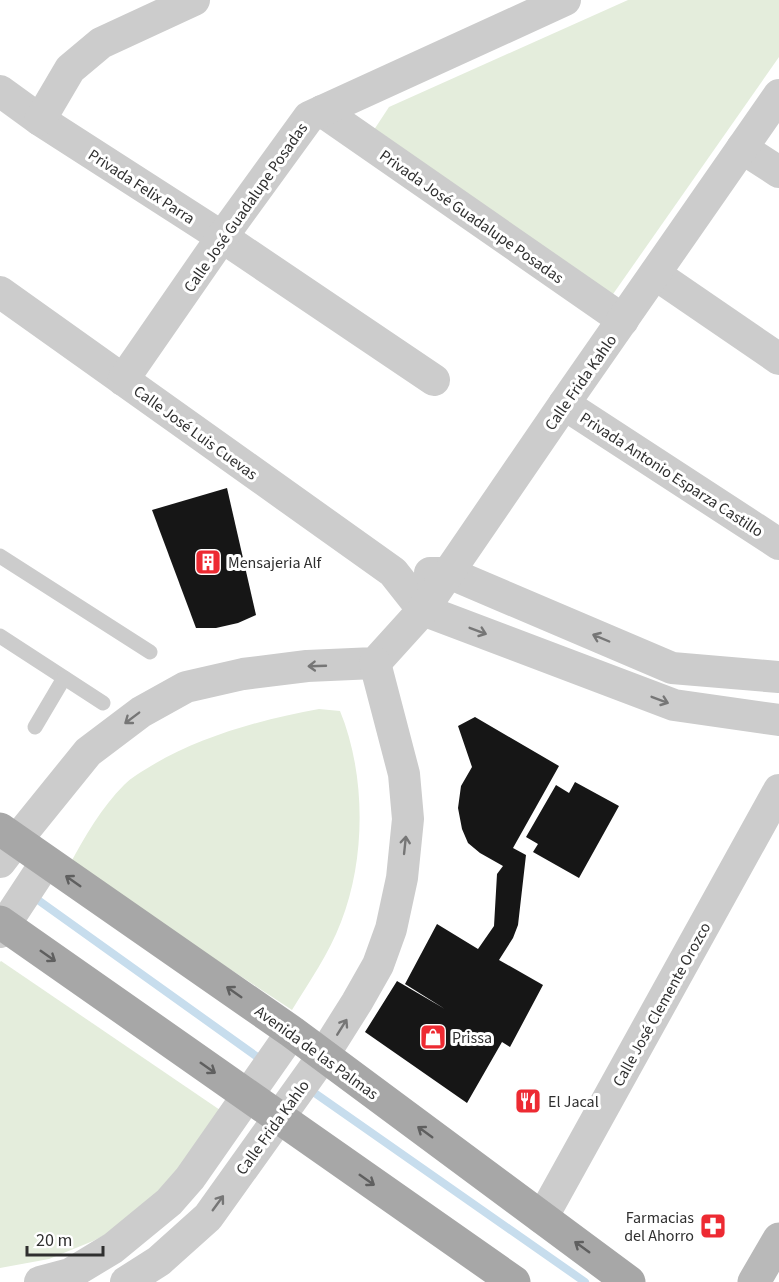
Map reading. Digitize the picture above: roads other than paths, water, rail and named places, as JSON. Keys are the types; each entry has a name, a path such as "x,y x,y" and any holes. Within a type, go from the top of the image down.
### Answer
{"main road":[{"name":"Avenida de las Palmas","path":"5,844 46,862 292,1032 629,1282"},
{"path":"1,927 514,1282"},
{"path":"754,1282 779,1239"}],"street":[{"path":"40,120 70,69 100,44 194,0"},
{"name":"Calle José Guadalupe Posadas","path":"123,380 309,117 565,0"},
{"name":"Privada Felix Parra","path":"0,91 40,120 222,237 434,380"},
{"name":"Calle Frida Kahlo","path":"126,1282 159,1261 208,1217 323,1056 378,965 391,929 402,878 408,819 404,774 375,663 423,610 779,95"},
{"name":"Privada José Guadalupe Posadas","path":"322,111 623,320"},
{"path":"742,148 779,172"},
{"path":"655,274 779,359"},
{"name":"Calle José Luis Cuevas","path":"0,292 393,572 423,610"},
{"name":"Privada Antonio Esparza Castillo","path":"564,404 779,544"},
{"path":"393,572 449,573 672,668 779,677"},
{"path":"423,610 674,705 779,720"},
{"path":"5,844 88,752 141,712 186,687 243,674 307,666 375,663"},
{"name":"Calle José Clemente Orozco","path":"542,1218 779,790"},
{"path":"1,927 46,862"},
{"path":"40,1282 70,1274 112,1248 170,1202 190,1179 292,1032"}],"lane":[{"path":"0,556 150,652"},
{"path":"0,636 104,703"},
{"path":"34,727 64,678"}],"waterway":[{"path":"31,895 263,1061"},
{"path":"309,1089 585,1282"}],"place":[{"name":"Mensajeria Alf","path":"208,562"},
{"name":"Prissa","path":"433,1037"},
{"name":"El Jacal","path":"528,1101"},
{"name":"Farmacias del Ahorro","path":"713,1226"}]}
